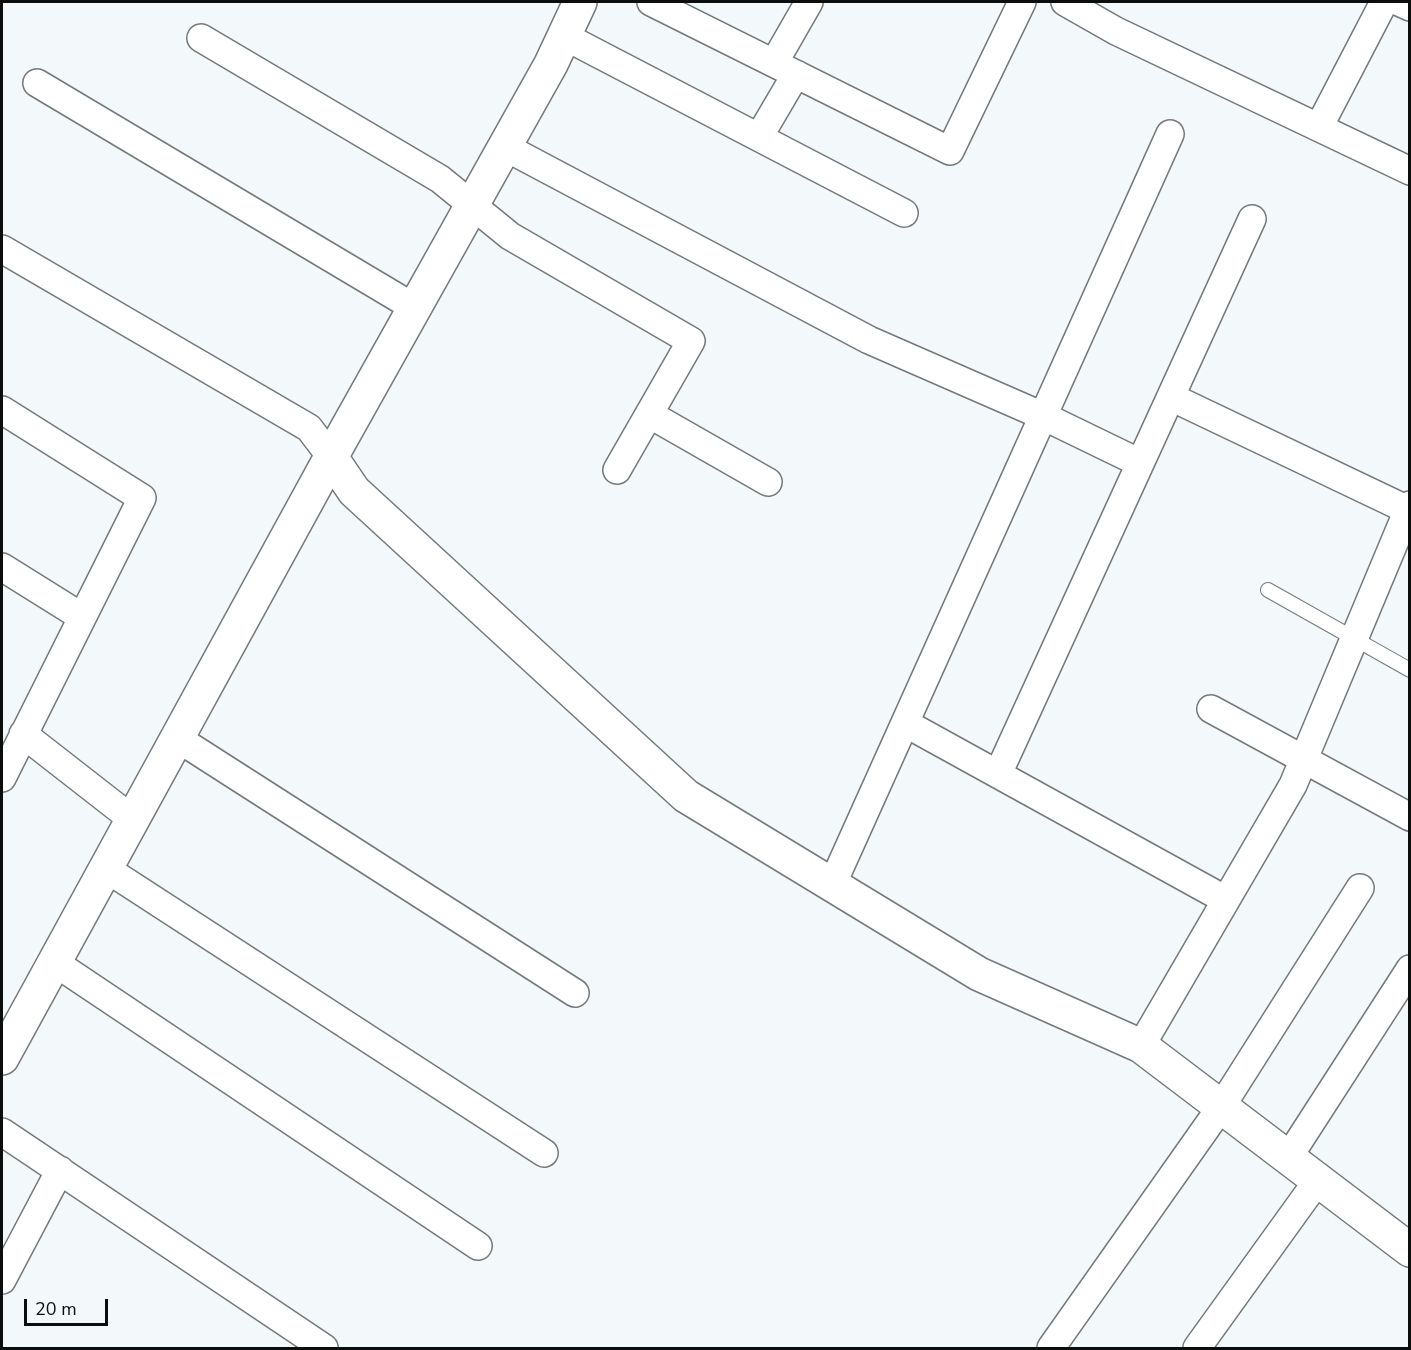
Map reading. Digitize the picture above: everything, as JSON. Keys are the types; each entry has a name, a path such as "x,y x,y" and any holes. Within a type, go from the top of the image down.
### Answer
{"street":[{"path":"2,1058 331,457 416,309 551,64 580,2"},
{"path":"651,2 950,151 1022,2"},
{"path":"759,137 809,2"},
{"path":"1065,2 1116,32 1410,171"},
{"path":"1319,127 1384,2"},
{"path":"1399,2 1410,7"},
{"path":"564,36 904,213"},
{"path":"201,38 440,179 510,236 691,341 617,470"},
{"path":"37,83 416,309"},
{"path":"832,885 1170,134"},
{"path":"505,147 868,340 1043,416 1140,463"},
{"path":"998,774 1252,219"},
{"path":"2,249 309,428 354,491 686,796 979,974 1141,1046 1410,1250"},
{"path":"1141,1046 1293,785 1409,509 1171,397"},
{"path":"2,410 142,498 2,778"},
{"path":"649,414 768,482"},
{"path":"2,567 82,617"},
{"path":"1210,709 1410,817"},
{"path":"905,723 1226,900"},
{"path":"23,734 132,819"},
{"path":"177,738 575,993"},
{"path":"105,868 544,1153"},
{"path":"1052,1348 1221,1107 1360,888"},
{"path":"54,962 478,1246"},
{"path":"1288,1158 1410,969"},
{"path":"2,1132 324,1348"},
{"path":"2,1280 60,1170"},
{"path":"1197,1348 1318,1180"}],"lane":[{"path":"1268,590 1410,670"}]}
